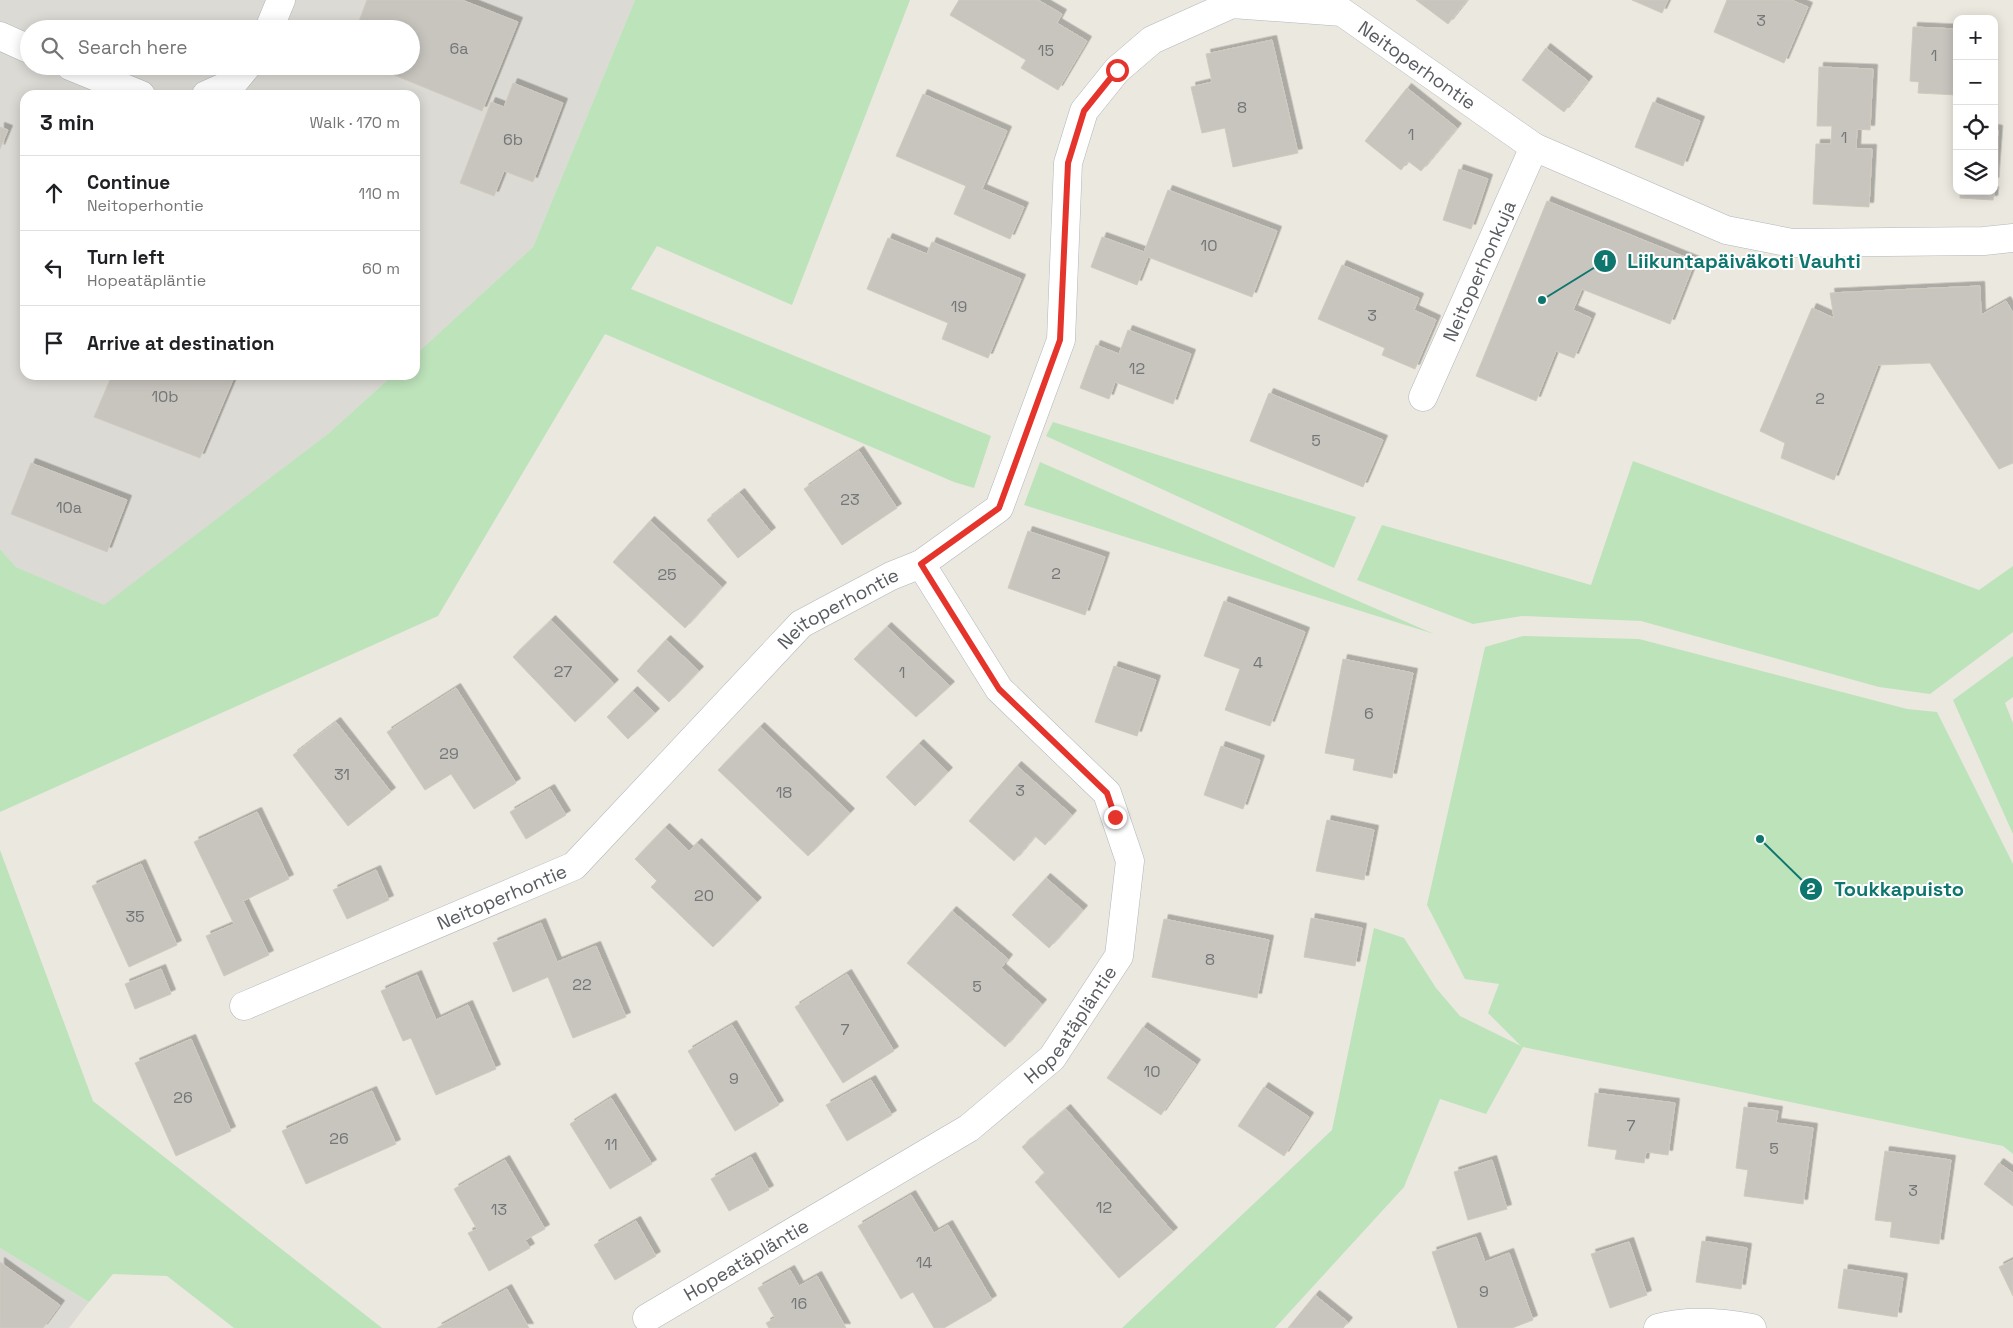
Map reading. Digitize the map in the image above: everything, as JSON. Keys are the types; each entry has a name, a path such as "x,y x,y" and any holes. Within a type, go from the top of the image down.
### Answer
{"street":[{"path":"273,20 281,0"},
{"name":"Neitoperhontie","path":"244,1006 574,866 801,624 891,576 921,564 999,508 1060,340 1068,163 1084,111 1117,70 1152,40 1232,4 1342,12 1534,147 1726,230 1792,243 1984,241 2013,238"},
{"path":"0,36 20,44"},
{"path":"92,75 129,90"},
{"path":"216,90 233,82 239,75"},
{"name":"Neitoperhonkuja","path":"1423,397 1534,147"},
{"name":"Hopeatäpläntie","path":"647,1318 969,1128 1052,1058 1119,956 1130,860 1107,793 999,689 921,564"},
{"path":"1658,1328 1670,1324 1729,1324 1752,1328"}],"shaded area":[{"path":"0,0 635,0 533,247 420,350 420,90 20,90 20,380 387,380 329,433 104,606 16,567 0,549"},
{"path":"0,1248 89,1302 69,1328 0,1328"}],"green space":[{"path":"635,0 910,0 792,305 657,246 631,289 991,436 974,488 954,482 605,334 438,616 0,812 0,549 16,567 104,605 329,433 387,380 420,380 420,350 533,247"},
{"path":"1053,422 1356,517 1334,568 1046,436"},
{"path":"1633,461 1979,590 2013,566 2013,632 1930,694 1879,687 1641,621 1522,616 1473,624 1357,580 1382,525 1591,585"},
{"path":"1040,462 1434,634 1024,505"},
{"path":"1523,636 1639,639 1907,709 1937,712 2013,864 2013,1154 2003,1146 1523,1047 1486,1114 1440,1099 1404,1187 1275,1328 1122,1328 1332,1130 1374,928 1404,938 1436,988 1460,1016 1521,1046 1488,1013 1499,984 1465,979 1427,905 1485,647"},
{"path":"2013,656 2013,697 2005,703 2013,723 2013,834 1953,700"},
{"path":"0,850 93,1101 382,1328 234,1328 167,1276 113,1274 89,1302 0,1248"}],"building":[{"path":"367,0 462,0 518,22 482,111 394,75 420,75 420,20 359,20"},
{"path":"959,0 1038,0 1062,14 1057,23 1087,41 1058,90 1021,68 1026,60 950,15"},
{"path":"1416,0 1467,0 1448,24"},
{"path":"1632,0 1668,0 1662,13"},
{"path":"1727,0 1791,0 1808,7 1784,63 1714,32"},
{"path":"1913,27 1953,29 1953,95 1918,93 1919,82 1910,81"},
{"path":"1272,40 1298,153 1233,167 1225,128 1202,133 1191,87 1212,82 1206,54"},
{"path":"1546,48 1588,81 1564,112 1522,80"},
{"path":"1819,67 1873,69 1870,130 1857,129 1856,149 1872,149 1869,207 1813,204 1816,144 1831,144 1832,126 1817,126"},
{"path":"513,83 563,103 533,182 504,171 494,196 460,183 491,102 504,107"},
{"path":"1407,88 1457,128 1421,171 1408,161 1401,170 1365,141"},
{"path":"923,94 1007,131 982,189 1024,207 1010,239 954,214 966,186 896,156"},
{"path":"1653,102 1700,121 1683,166 1635,147"},
{"path":"0,127 8,130 0,149"},
{"path":"1459,169 1488,179 1471,229 1443,220"},
{"path":"1168,190 1277,231 1252,297 1148,257 1137,285 1091,267 1102,237 1144,252"},
{"path":"1960,195 1994,195 1993,200 1960,198"},
{"path":"1547,201 1695,261 1670,324 1582,289 1573,310 1591,318 1574,358 1556,351 1536,401 1476,376"},
{"path":"888,238 927,254 932,242 1021,279 988,358 942,339 948,323 867,289"},
{"path":"1342,265 1419,298 1414,310 1436,320 1415,369 1382,355 1385,348 1318,319"},
{"path":"1980,286 1981,315 2006,301 2013,313 2013,463 1999,469 1930,363 1878,365 1834,480 1781,458 1785,443 1760,431 1812,308 1834,318 1830,293"},
{"path":"1128,330 1191,354 1173,404 1115,382 1109,399 1080,388 1096,345 1119,354"},
{"path":"110,380 233,380 200,458 94,417"},
{"path":"1269,393 1383,440 1363,487 1250,441"},
{"path":"859,451 897,508 842,545 804,489"},
{"path":"31,463 127,500 107,552 11,514"},
{"path":"740,493 771,532 738,558 707,520"},
{"path":"650,521 722,587 685,628 613,562"},
{"path":"1028,531 1105,557 1085,615 1008,588"},
{"path":"1224,601 1305,632 1270,726 1225,710 1240,669 1204,656"},
{"path":"551,620 614,684 575,722 513,657"},
{"path":"887,627 950,686 916,717 854,659"},
{"path":"666,640 699,671 669,702 637,671"},
{"path":"1343,659 1413,673 1392,778 1353,770 1355,759 1325,753"},
{"path":"1114,666 1156,680 1137,736 1095,722"},
{"path":"456,688 516,783 474,809 451,774 425,790 387,732"},
{"path":"633,691 655,713 628,739 607,717"},
{"path":"336,722 391,792 348,826 293,755"},
{"path":"760,727 850,813 808,856 718,770"},
{"path":"919,744 948,772 915,806 886,777"},
{"path":"1221,746 1260,760 1243,809 1204,795"},
{"path":"1017,766 1072,815 1045,845 1035,836 1014,861 969,821"},
{"path":"550,789 566,815 526,839 510,812"},
{"path":"257,812 289,879 243,901 269,955 224,976 206,936 234,924 194,842"},
{"path":"1327,820 1374,830 1364,880 1316,871"},
{"path":"665,828 689,851 697,843 757,902 713,947 651,887 657,881 635,859"},
{"path":"141,864 177,945 129,967 92,886"},
{"path":"376,870 389,900 347,919 333,890"},
{"path":"1046,878 1083,910 1049,948 1012,915"},
{"path":"952,911 1008,959 1001,968 1042,1004 1005,1047 907,963"},
{"path":"1311,918 1362,928 1355,966 1304,957"},
{"path":"1164,919 1269,940 1257,998 1152,977"},
{"path":"541,923 557,962 596,946 626,1017 573,1038 548,977 513,992 493,943"},
{"path":"161,969 171,994 135,1009 125,984"},
{"path":"847,974 894,1051 843,1083 795,1007"},
{"path":"417,975 436,1020 468,1005 496,1069 436,1095 411,1038 403,1041 381,991"},
{"path":"732,1025 779,1105 735,1131 688,1051"},
{"path":"1143,1027 1196,1064 1161,1115 1107,1078"},
{"path":"191,1039 231,1131 176,1156 135,1063"},
{"path":"871,1080 892,1115 847,1141 826,1105"},
{"path":"1264,1087 1309,1117 1284,1156 1238,1126"},
{"path":"372,1091 396,1144 306,1184 282,1131"},
{"path":"1595,1093 1675,1103 1668,1155 1646,1152 1644,1163 1615,1159 1617,1150 1588,1146"},
{"path":"611,1098 652,1164 610,1189 570,1124"},
{"path":"1744,1107 1778,1111 1776,1123 1813,1128 1803,1204 1744,1196 1748,1170 1736,1168"},
{"path":"1066,1109 1173,1232 1119,1278 1035,1182 1045,1173 1022,1147"},
{"path":"1885,1151 1951,1160 1939,1244 1890,1237 1892,1222 1875,1220"},
{"path":"751,1157 769,1190 729,1211 711,1179"},
{"path":"505,1160 545,1229 525,1240 530,1248 489,1271 468,1233 477,1229 454,1189"},
{"path":"1492,1160 1507,1209 1468,1220 1454,1172"},
{"path":"1999,1163 2013,1173 2013,1206 1984,1184"},
{"path":"911,1195 934,1233 948,1225 992,1300 944,1328 934,1328 913,1292 901,1299 858,1226"},
{"path":"636,1221 656,1256 615,1280 594,1245"},
{"path":"1476,1237 1485,1262 1509,1253 1533,1320 1512,1328 1458,1328 1432,1252"},
{"path":"1702,1241 1747,1248 1741,1289 1696,1282"},
{"path":"1629,1242 1647,1295 1610,1308 1591,1254"},
{"path":"2013,1260 2013,1296 1999,1267"},
{"path":"0,1262 60,1305 43,1328 0,1328"},
{"path":"1844,1269 1903,1278 1897,1317 1838,1308"},
{"path":"790,1270 799,1286 817,1276 846,1328 769,1328 766,1323 775,1318 758,1288"},
{"path":"507,1289 529,1328 437,1328"},
{"path":"1315,1295 1348,1322 1343,1328 1288,1328"}],"place":[{"name":"Liikuntapäiväkoti Vauhti","path":"1542,300"},
{"name":"Toukkapuisto","path":"1760,839"}],"route":[{"path":"1115,817 1107,793 999,689 921,564 999,508 1060,340 1068,163 1084,111 1117,70"}]}
